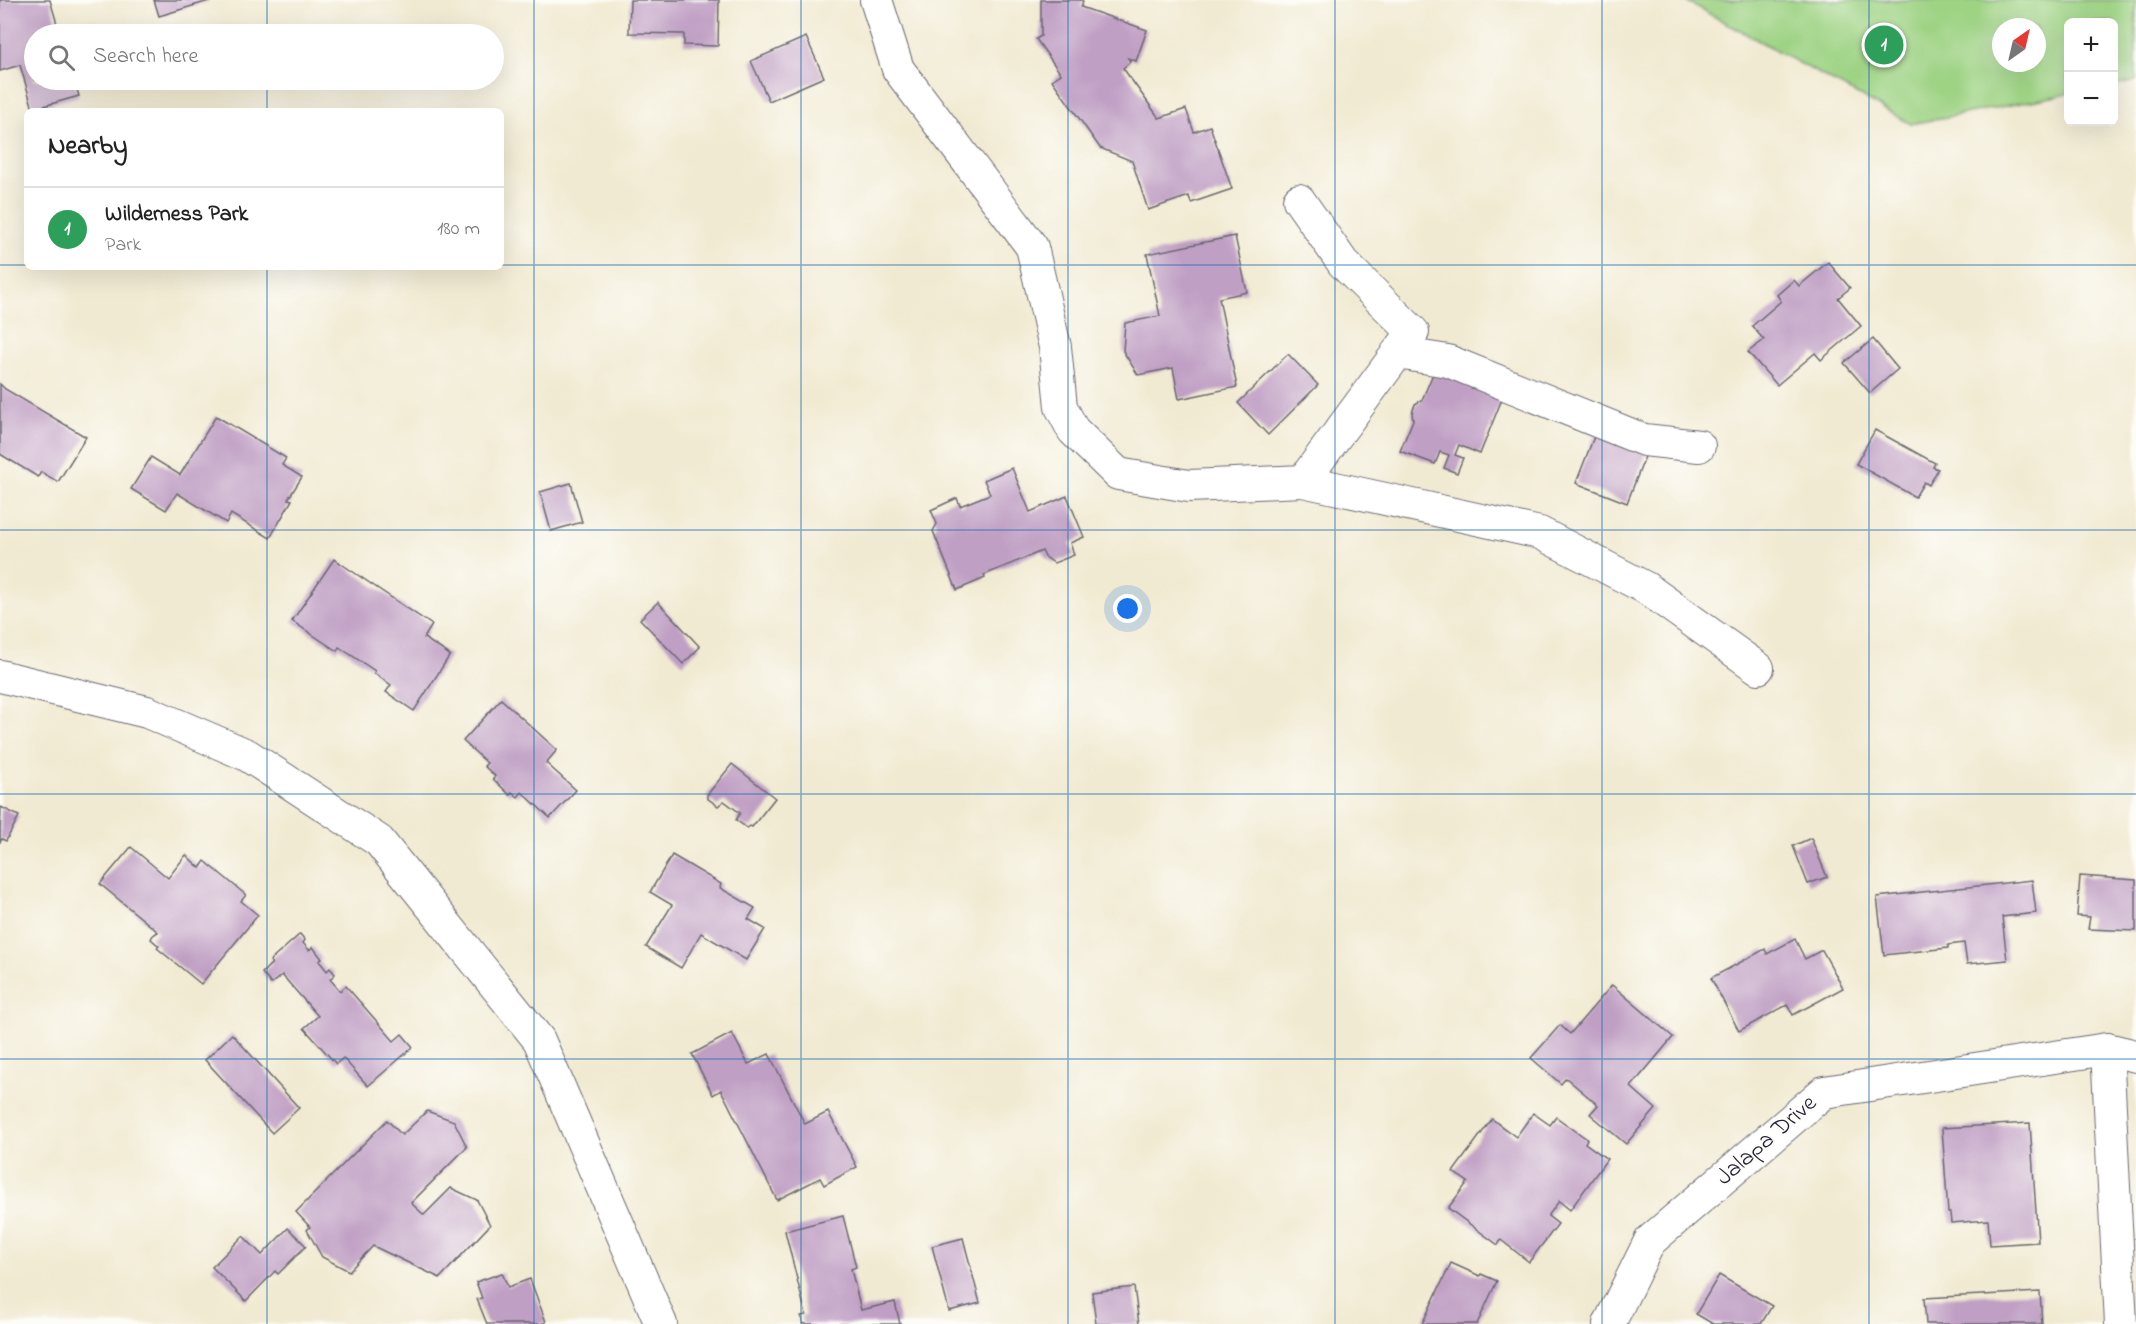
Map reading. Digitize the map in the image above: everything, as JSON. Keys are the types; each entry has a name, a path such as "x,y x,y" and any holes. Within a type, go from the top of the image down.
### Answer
{"street":[{"path":"876,0 898,69 1032,248 1055,347 1061,407 1072,430 1118,474 1189,486 1303,481 1540,533 1647,588 1758,668"},
{"path":"1299,200 1343,263 1413,332 1303,481"},
{"path":"1397,352 1448,361 1644,440 1699,446"},
{"path":"0,676 147,712 247,755 379,841 539,1040 661,1324"},
{"path":"2121,1324 2122,1052"},
{"name":"Jalapa Drive","path":"1609,1324 1650,1241 1824,1092 2122,1052"}],"green space":[{"path":"1684,0 2136,0 2136,81 2118,85 2118,18 2064,18 2064,95 1911,124"}],"building":[{"path":"0,0 50,0 57,24 24,24 24,79 20,65 0,71"},
{"path":"154,0 209,0 209,1 159,16"},
{"path":"630,0 719,0 718,46 684,45 684,34 629,33"},
{"path":"1041,0 1080,0 1083,1 1081,7 1147,30 1136,61 1128,58 1130,62 1123,68 1159,118 1186,109 1194,132 1210,126 1232,189 1191,203 1189,196 1148,210 1132,161 1100,148 1052,80 1061,74 1036,39 1041,36"},
{"path":"806,37 824,77 769,101 751,61"},
{"path":"27,90 77,90 79,96 33,108"},
{"path":"1235,236 1247,292 1219,298 1237,387 1179,399 1173,368 1138,375 1123,351 1125,323 1160,316 1147,254"},
{"path":"1828,262 1850,288 1838,298 1861,326 1821,360 1815,353 1777,385 1748,352 1764,340 1752,326 1781,301 1777,295 1794,280 1799,286"},
{"path":"1873,339 1898,369 1870,393 1844,363"},
{"path":"1288,354 1318,385 1268,435 1238,403"},
{"path":"1435,369 1502,399 1480,454 1459,445 1455,455 1463,458 1457,473 1444,468 1449,455 1440,452 1435,464 1400,451 1413,420 1412,413 1415,404 1422,400"},
{"path":"0,384 86,437 58,482 41,472 38,477 0,454"},
{"path":"216,416 286,458 282,465 302,477 288,499 292,500 270,538 231,514 226,523 177,493 166,510 131,489 151,457 180,475"},
{"path":"1875,430 1935,463 1933,467 1938,469 1929,485 1924,482 1915,497 1856,464"},
{"path":"1595,434 1646,454 1627,503 1576,483"},
{"path":"1012,468 1030,512 1067,496 1084,537 1070,543 1074,555 1054,563 1045,557 1042,551 984,575 985,578 957,590 933,531 937,524 931,510 957,498 960,506 990,494 984,480"},
{"path":"571,483 582,522 551,531 540,492"},
{"path":"334,559 432,625 424,638 450,655 414,711 386,692 391,685 374,673 375,671 339,647 337,651 292,621"},
{"path":"658,602 700,647 683,664 640,619"},
{"path":"501,699 557,750 546,763 576,790 550,818 522,792 518,797 512,792 510,795 493,779 495,776 484,766 487,763 463,741"},
{"path":"732,764 775,798 752,827 747,828 736,820 740,813 724,801 718,806 707,798"},
{"path":"1,807 19,816 6,841 2,839 0,842"},
{"path":"1811,838 1827,877 1808,884 1793,846"},
{"path":"131,847 168,878 186,855 200,868 205,861 246,895 241,901 258,915 201,984 157,948 159,946 151,939 158,932 100,884"},
{"path":"672,855 721,884 720,888 755,908 748,919 765,929 746,960 701,933 681,968 646,947 672,905 650,892"},
{"path":"2080,876 2136,880 2136,931 2088,929 2090,917 2077,916"},
{"path":"2032,880 2036,913 2002,917 2007,960 1967,964 1964,943 1948,945 1948,948 1884,955 1877,897"},
{"path":"300,934 309,950 313,947 322,959 319,961 327,971 330,968 335,974 330,979 340,991 346,986 394,1041 402,1034 413,1047 368,1086 343,1058 336,1064 304,1028 318,1016 282,975 271,984 262,973 272,963 270,961"},
{"path":"1795,939 1805,959 1822,950 1843,988 1793,1015 1787,1005 1739,1031 1711,978 1765,949 1767,954"},
{"path":"1612,985 1673,1037 1631,1087 1656,1109 1626,1144 1590,1114 1598,1105 1566,1078 1561,1084 1531,1058 1560,1025 1570,1034"},
{"path":"732,1033 748,1064 769,1054 805,1124 828,1112 857,1167 824,1185 820,1178 777,1200 721,1090 713,1095 692,1054"},
{"path":"232,1034 299,1108 272,1133 205,1060"},
{"path":"427,1111 454,1121 467,1147 411,1203 424,1215 451,1188 477,1200 490,1225 440,1278 373,1246 349,1271 322,1257 307,1230 310,1227 296,1212 387,1120 402,1135"},
{"path":"1533,1113 1550,1125 1556,1117 1587,1139 1585,1143 1607,1159 1570,1210 1559,1201 1548,1216 1558,1224 1529,1262 1501,1240 1498,1245 1448,1208 1468,1182 1453,1172 1492,1119 1516,1137"},
{"path":"2030,1123 2038,1242 1990,1245 1988,1220 1951,1223 1950,1213 1948,1213 1942,1128"},
{"path":"843,1216 856,1267 851,1269 861,1310 895,1302 900,1324 803,1324 801,1316 806,1315 785,1231"},
{"path":"288,1228 306,1246 278,1274 275,1271 246,1301 212,1267 243,1236 262,1255"},
{"path":"963,1238 980,1303 949,1311 932,1246"},
{"path":"1451,1263 1497,1281 1477,1324 1422,1324"},
{"path":"502,1273 508,1287 530,1279 546,1322 541,1324 487,1324 477,1299 482,1298 476,1282"},
{"path":"1719,1275 1772,1306 1761,1324 1713,1324 1696,1314"},
{"path":"1134,1287 1139,1324 1096,1324 1092,1292"},
{"path":"2040,1292 2042,1324 1926,1324 1924,1298"}],"place":[{"name":"Wilderness Park","path":"1884,45"}]}
